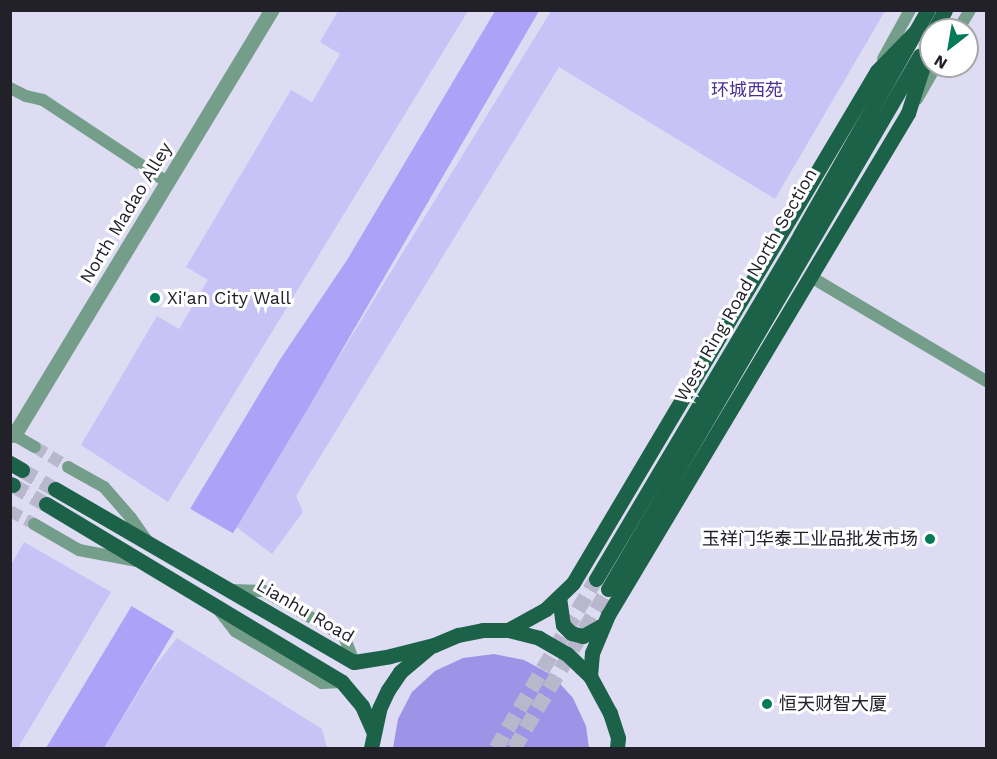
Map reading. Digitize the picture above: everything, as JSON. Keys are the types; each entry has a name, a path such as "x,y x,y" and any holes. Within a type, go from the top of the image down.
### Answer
{"main road":[{"path":"508,630 546,609 573,583 877,71 919,40"},
{"name":"West Ring Road North Section","path":"596,579 800,235 919,49"},
{"name":"West Ring Road North Section","path":"608,589 919,51"},
{"path":"590,676 592,653 603,625 908,113 919,72"},
{"path":"55,489 148,543"},
{"path":"46,504 342,682 362,706 373,730"},
{"name":"Lianhu Road","path":"148,543 354,662 434,645"},
{"path":"559,597 563,625 571,633 582,636 603,625"},
{"path":"371,748 373,730 388,690 400,672 434,645 458,634 483,630 508,630 539,638 567,654 590,676 602,694 620,745"},
{"path":"323,671 335,664 336,652"}],"street":[{"name":"North Madao Alley","path":"12,435 271,10"},
{"path":"877,71 910,10"},
{"path":"908,113 929,78"},
{"path":"10,88 26,96 43,100 167,182"},
{"path":"811,278 987,381"},
{"path":"12,435 35,447"},
{"path":"68,467 104,487 131,518 148,543"},
{"path":"34,524 79,550 138,561"},
{"path":"228,590 264,591 334,630 344,636 354,662"},
{"path":"218,608 235,632 322,682 342,682"}],"green space":[{"path":"338,11 468,11 168,502 81,445 157,316 179,329 208,280 186,267 291,90 312,102 340,54 320,42"},
{"name":"环城西苑","path":"551,11 885,11 775,199 559,67 296,496 303,512 272,554 235,526"},
{"path":"24,542 111,592 18,748 11,748 11,565"},
{"path":"177,638 322,729 327,748 104,748 152,670"}],"shaded area":[{"path":"495,11 539,11 310,405 104,748 46,748 281,358 347,260"},
{"path":"494,654 524,660 552,675 573,698 586,726 589,748 393,748 398,719 412,692 435,671 463,658"}],"pier":[{"path":"187,507 236,535 177,633 128,604"}],"tunnel":[{"path":"35,447 68,467"},
{"path":"22,470 55,489"},
{"path":"13,485 46,504"},
{"path":"10,511 34,524"},
{"path":"496,748 596,579"},
{"path":"514,748 608,589"}],"place":[{"name":"Xi'an City Wall","path":"155,298"},
{"name":"玉祥门华泰工业品批发市场","path":"930,539"},
{"name":"恒天财智大厦","path":"767,704"}]}
